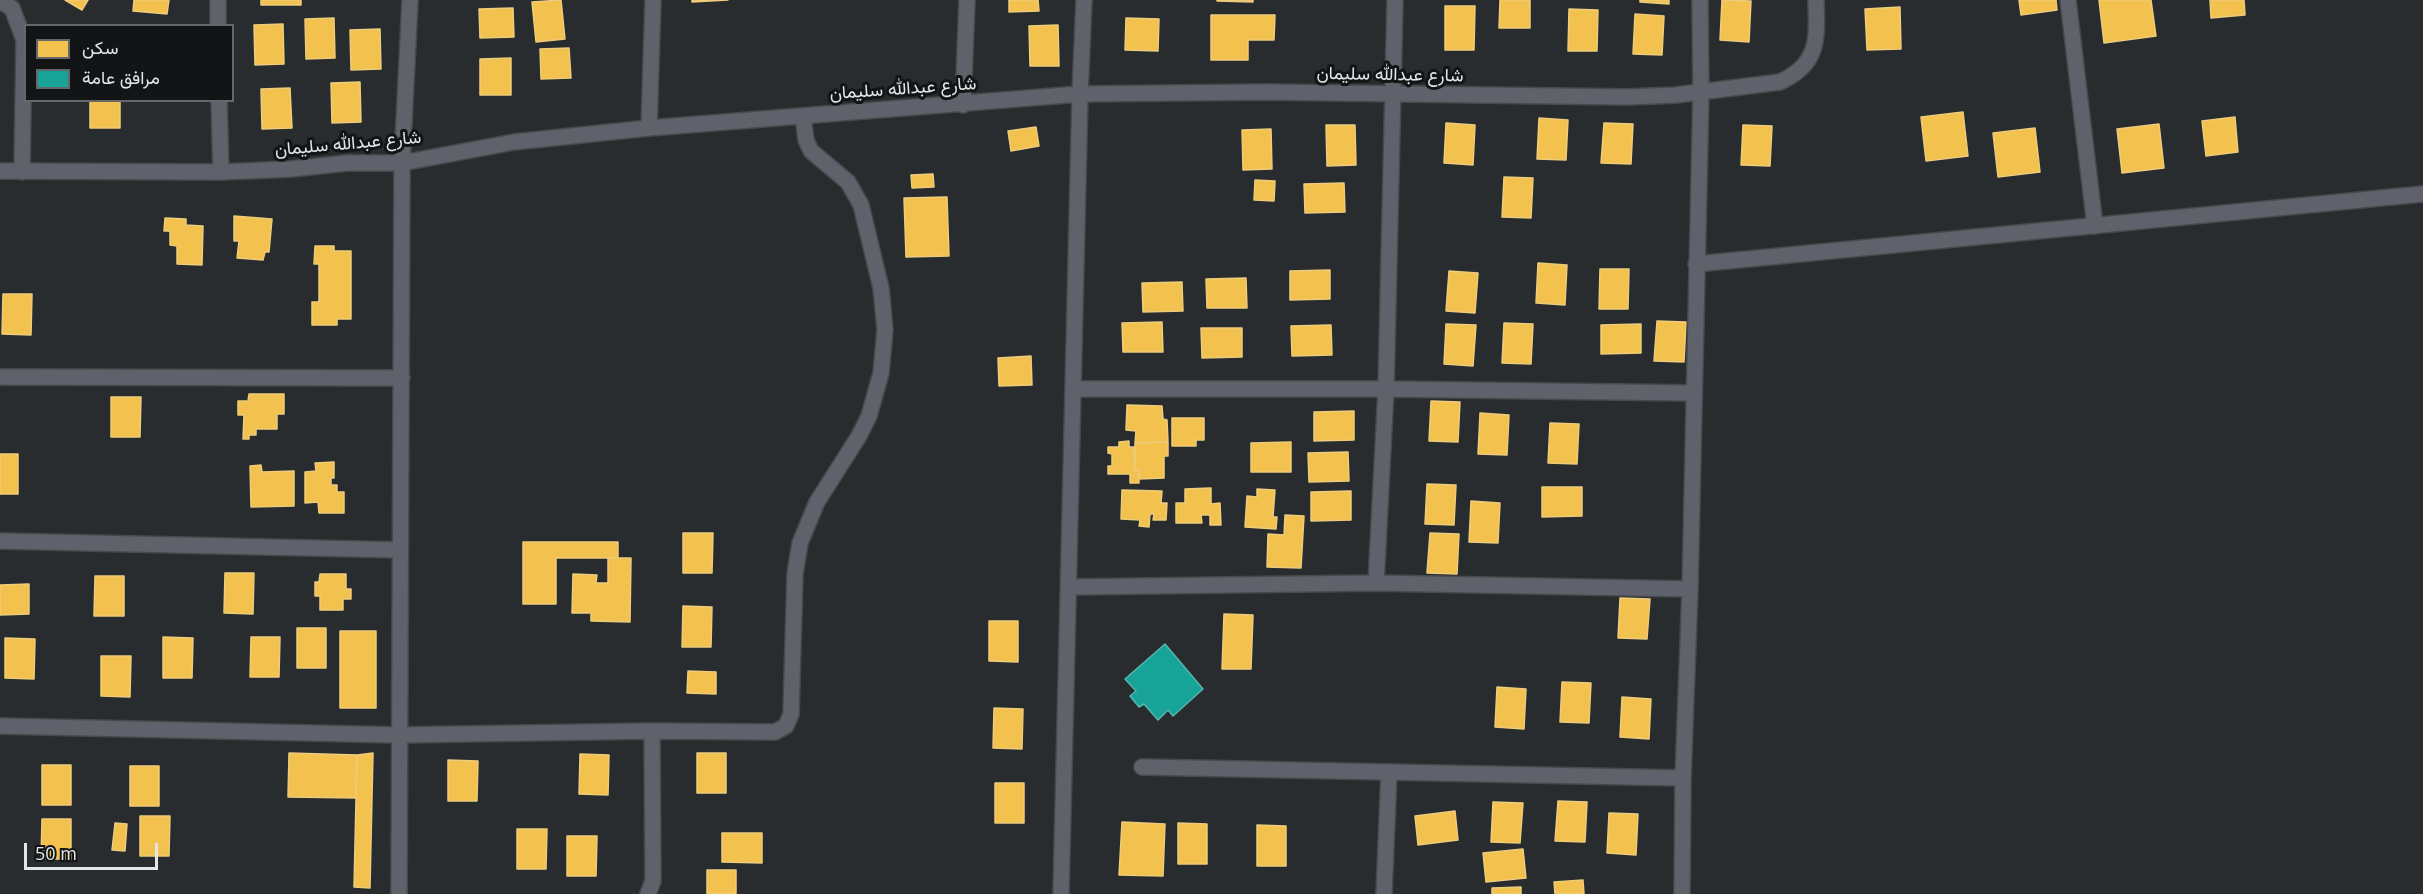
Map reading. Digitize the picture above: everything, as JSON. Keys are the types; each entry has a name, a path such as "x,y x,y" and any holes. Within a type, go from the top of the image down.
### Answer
{"street":[{"path":"218,0 218,24"},
{"path":"399,894 402,163 410,0"},
{"path":"650,128 653,0"},
{"path":"963,105 967,0"},
{"path":"1061,894 1084,0"},
{"path":"1376,583 1386,389 1395,0"},
{"path":"1682,894 1701,92 1700,0"},
{"name":"شارع عبدالله سليمان","path":"0,171 220,172 291,169 346,163 402,163 514,142 650,128 1080,94 1221,92 1628,97 1701,92 1780,82 1794,75 1806,65 1814,49 1816,0"},
{"path":"2068,0 2095,226"},
{"path":"0,2 12,8 24,40 22,172"},
{"path":"219,102 220,172"},
{"path":"0,726 399,735 652,731 775,732 786,726 791,714 795,574 800,543 818,502 859,436 876,394 884,350 884,309 863,212 848,182 811,151 806,140 803,116"},
{"path":"1696,264 2423,194"},
{"path":"0,377 402,378"},
{"path":"1073,389 1386,389 1694,393"},
{"path":"0,541 400,550"},
{"path":"1069,587 1376,583 1690,589"},
{"path":"648,894 653,881 652,731"},
{"path":"1142,767 1683,778"},
{"path":"1384,894 1389,772"}],"building: سكن":[{"path":"65,0 88,0 82,10"},
{"path":"134,0 169,0 167,14 133,11"},
{"path":"261,0 301,0 301,5 261,5"},
{"path":"561,0 565,39 536,42 532,2"},
{"path":"692,0 728,0 692,2"},
{"path":"1009,0 1038,0 1039,11 1009,12"},
{"path":"1253,0 1253,2 1217,1"},
{"path":"1500,0 1530,0 1530,28 1499,28"},
{"path":"1640,0 1669,0 1669,4 1640,2"},
{"path":"1722,0 1751,1 1749,42 1720,40"},
{"path":"2019,0 2056,0 2057,10 2021,15"},
{"path":"2099,0 2151,0 2156,36 2104,43"},
{"path":"2210,0 2244,0 2245,15 2211,18"},
{"path":"1445,6 1475,6 1474,50 1445,50"},
{"path":"1900,7 1901,49 1867,50 1865,9"},
{"path":"513,8 514,37 480,38 479,9"},
{"path":"1569,9 1598,10 1597,51 1568,51"},
{"path":"1635,14 1664,16 1662,55 1633,54"},
{"path":"1211,15 1275,15 1274,40 1248,40 1248,60 1211,60"},
{"path":"334,18 335,58 306,59 305,19"},
{"path":"1126,18 1159,19 1158,51 1125,50"},
{"path":"283,24 284,64 255,65 254,25"},
{"path":"1058,25 1059,66 1030,66 1029,26"},
{"path":"380,29 381,69 351,70 350,30"},
{"path":"569,48 571,78 541,79 540,49"},
{"path":"511,58 511,95 480,95 480,59"},
{"path":"360,82 361,122 332,123 331,83"},
{"path":"290,88 292,128 262,129 261,89"},
{"path":"90,102 120,102 120,128 90,128"},
{"path":"1963,112 1968,156 1926,161 1921,117"},
{"path":"2235,117 2238,152 2206,156 2202,121"},
{"path":"1539,118 1568,120 1566,160 1537,159"},
{"path":"1446,123 1475,125 1473,165 1444,163"},
{"path":"1604,123 1633,124 1631,164 1601,163"},
{"path":"2159,124 2164,168 2122,173 2117,129"},
{"path":"1326,125 1355,125 1356,165 1327,166"},
{"path":"1743,125 1772,126 1770,166 1741,165"},
{"path":"1036,127 1039,146 1011,151 1008,131"},
{"path":"2035,128 2040,172 1998,177 1993,133"},
{"path":"1271,129 1272,169 1243,170 1242,130"},
{"path":"933,174 934,187 912,188 911,175"},
{"path":"1504,177 1533,178 1531,218 1502,217"},
{"path":"1255,180 1275,181 1274,201 1254,200"},
{"path":"1344,183 1345,212 1305,213 1304,184"},
{"path":"947,197 949,256 906,257 904,198"},
{"path":"234,216 272,219 269,252 265,252 263,260 237,258 239,241 234,241"},
{"path":"165,218 186,219 186,225 203,226 202,265 177,264 177,246 170,245 170,231 164,231"},
{"path":"315,246 334,246 334,251 351,251 351,319 337,319 337,325 312,325 312,302 319,302 319,264 314,264"},
{"path":"1538,263 1567,265 1565,305 1536,303"},
{"path":"1600,269 1629,269 1628,309 1599,309"},
{"path":"1330,270 1330,299 1290,300 1290,271"},
{"path":"1449,271 1478,273 1475,313 1446,311"},
{"path":"1246,278 1247,308 1207,308 1206,279"},
{"path":"1182,282 1183,311 1143,312 1142,283"},
{"path":"3,294 32,294 31,335 2,334"},
{"path":"1657,321 1686,322 1684,362 1654,361"},
{"path":"1162,322 1163,352 1123,352 1122,323"},
{"path":"1504,323 1533,324 1531,364 1502,363"},
{"path":"1446,324 1476,325 1473,366 1444,364"},
{"path":"1641,324 1641,353 1601,354 1601,325"},
{"path":"1331,325 1332,355 1292,356 1291,326"},
{"path":"1201,328 1242,328 1242,357 1202,358"},
{"path":"1031,356 1032,385 999,386 998,358"},
{"path":"249,394 284,394 284,414 277,414 277,429 256,429 256,435 249,435 249,439 243,439 244,415 238,415 238,401 248,401"},
{"path":"111,397 141,397 140,437 111,437"},
{"path":"1431,401 1460,402 1458,442 1429,441"},
{"path":"1127,405 1162,406 1163,419 1167,420 1168,442 1135,443 1136,431 1126,430"},
{"path":"1354,411 1354,440 1314,441 1314,412"},
{"path":"1480,413 1509,415 1507,455 1478,454"},
{"path":"1172,418 1204,418 1204,440 1196,440 1196,446 1172,446"},
{"path":"1550,423 1579,424 1577,464 1548,463"},
{"path":"1129,441 1129,447 1134,447 1135,470 1139,470 1139,483 1130,483 1130,474 1108,474 1108,466 1112,466 1112,454 1108,453 1108,447 1119,447 1119,442"},
{"path":"1168,442 1168,456 1164,456 1164,478 1139,479 1139,470 1135,470 1135,443"},
{"path":"1291,442 1291,472 1251,472 1251,443"},
{"path":"1348,452 1349,481 1309,482 1308,453"},
{"path":"0,454 18,454 18,494 0,494"},
{"path":"334,462 334,478 331,478 331,485 337,485 337,492 344,492 344,513 319,513 318,502 305,503 305,472 316,471 315,463"},
{"path":"261,465 262,472 294,471 294,506 251,507 250,466"},
{"path":"1427,484 1456,485 1454,525 1425,524"},
{"path":"1542,487 1582,487 1582,516 1542,517"},
{"path":"1211,488 1211,504 1220,503 1221,525 1210,525 1210,515 1201,515 1202,523 1176,523 1176,503 1185,503 1185,489"},
{"path":"1257,489 1275,490 1273,517 1277,517 1276,529 1245,527 1247,496 1257,497"},
{"path":"1122,490 1162,491 1161,503 1167,503 1166,520 1153,520 1154,514 1150,514 1149,527 1139,526 1140,520 1121,519"},
{"path":"1351,491 1351,520 1311,521 1311,492"},
{"path":"1471,501 1500,503 1498,543 1469,542"},
{"path":"1285,515 1304,516 1301,568 1267,567 1268,534 1284,535"},
{"path":"683,533 713,533 712,573 683,573"},
{"path":"1430,533 1459,534 1457,574 1427,573"},
{"path":"523,542 618,542 618,558 556,558 556,604 523,604"},
{"path":"608,558 631,558 630,622 591,621 591,613 572,613 573,574 597,575 596,583 608,583"},
{"path":"225,573 254,573 253,614 224,613"},
{"path":"320,574 346,574 346,589 351,589 351,599 343,599 343,610 320,610 320,596 315,596 315,582 319,582"},
{"path":"95,576 124,576 124,616 94,616"},
{"path":"29,584 29,614 0,615 0,585"},
{"path":"1620,598 1650,599 1647,639 1618,638"},
{"path":"683,606 712,607 711,647 682,647"},
{"path":"1224,614 1253,615 1251,669 1222,669"},
{"path":"989,621 1018,621 1018,662 989,661"},
{"path":"297,628 326,628 326,668 297,668"},
{"path":"340,631 376,631 376,708 340,708"},
{"path":"163,637 193,638 192,678 163,678"},
{"path":"251,637 280,637 279,677 250,677"},
{"path":"5,638 35,639 34,679 5,678"},
{"path":"101,656 131,656 130,697 101,696"},
{"path":"688,671 716,672 716,694 687,693"},
{"path":"1562,682 1591,683 1589,723 1560,722"},
{"path":"1497,687 1526,689 1524,729 1495,727"},
{"path":"1622,697 1651,699 1649,739 1620,737"},
{"path":"994,708 1023,709 1022,749 993,748"},
{"path":"289,753 357,755 356,798 288,797"},
{"path":"373,753 370,888 354,887 357,755"},
{"path":"697,753 726,753 726,793 697,793"},
{"path":"580,754 609,755 608,795 579,794"},
{"path":"448,760 478,761 477,801 448,801"},
{"path":"42,765 71,765 71,805 42,805"},
{"path":"130,766 159,766 159,806 130,806"},
{"path":"995,783 1024,783 1024,823 995,823"},
{"path":"1558,801 1587,802 1585,842 1555,841"},
{"path":"1493,802 1523,803 1520,843 1491,842"},
{"path":"1455,811 1458,840 1418,845 1415,816"},
{"path":"1609,813 1638,814 1636,855 1607,853"},
{"path":"140,816 170,816 169,856 140,856"},
{"path":"42,819 71,819 71,859 41,859"},
{"path":"1122,822 1165,824 1163,876 1119,875"},
{"path":"115,823 127,824 125,851 112,850"},
{"path":"1178,823 1207,824 1207,864 1178,864"},
{"path":"1257,825 1286,826 1286,866 1257,866"},
{"path":"517,829 547,829 546,869 517,869"},
{"path":"722,833 762,833 762,863 722,862"},
{"path":"567,836 597,836 596,876 567,876"},
{"path":"1523,849 1526,878 1486,882 1483,853"},
{"path":"707,870 736,870 736,894 707,894"},
{"path":"1583,880 1584,894 1555,894 1554,882"},
{"path":"1521,887 1521,894 1492,894 1492,888"}],"building: مرافق عامة":[{"path":"1165,644 1203,689 1173,716 1168,710 1158,720 1144,704 1139,707 1130,696 1136,691 1125,679"}]}
